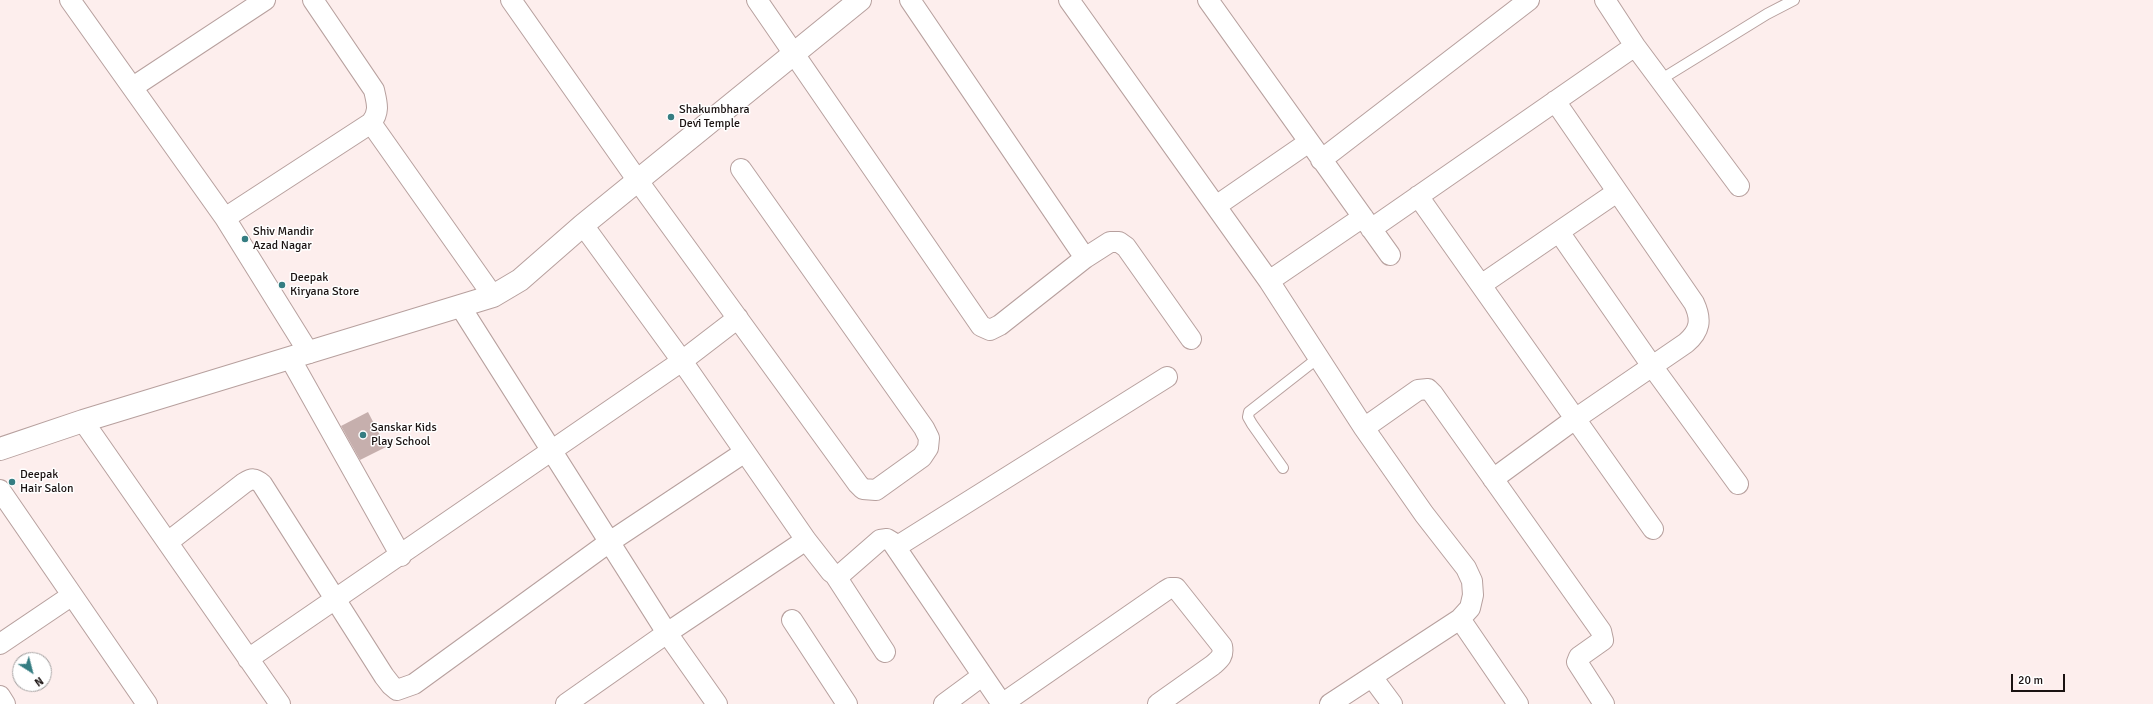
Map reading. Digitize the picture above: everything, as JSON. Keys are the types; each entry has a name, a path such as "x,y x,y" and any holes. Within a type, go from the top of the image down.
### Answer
{"street":[{"path":"70,0 226,218 299,355 401,556"},
{"path":"133,87 265,0"},
{"path":"226,218 371,123 376,116 378,106 374,90 313,0"},
{"path":"510,0 638,181 863,489 876,490 922,457 928,448 929,438 924,428 741,168"},
{"path":"757,0 981,326 990,330 1000,325 1084,258 1110,242 1119,242 1126,247 1192,339"},
{"path":"2,444 83,421 494,296 520,280 583,225 860,0"},
{"path":"910,0 1084,258"},
{"path":"1069,0 1269,281 1364,428 1429,520 1466,568 1472,581 1473,595 1470,608 1460,619 1330,704"},
{"path":"1208,0 1390,255"},
{"path":"1321,160 1529,0"},
{"path":"1605,0 1635,46 1739,186"},
{"path":"1269,281 1367,223 1418,196 1635,46"},
{"path":"1493,479 1575,419 1694,337 1699,326 1698,313 1555,101"},
{"path":"371,123 494,296"},
{"path":"1216,206 1309,142"},
{"path":"1481,285 1617,192"},
{"path":"1418,196 1653,529"},
{"path":"583,225 682,361 806,540 835,575 885,652"},
{"path":"1559,232 1652,366 1738,484"},
{"path":"460,306 608,543 667,633 717,704"},
{"path":"248,659 401,556 682,361 738,318"},
{"path":"896,547 1167,377"},
{"path":"1364,428 1418,390 1428,389 1601,631 1603,640 1579,657 1577,662 1604,704"},
{"path":"83,421 280,704"},
{"path":"168,542 244,483 250,479 256,479 262,484 384,676 397,690 414,684 608,543 745,452"},
{"path":"0,490 146,704"},
{"path":"835,575 840,574 880,540 887,539 892,542 1002,704 1165,591 1170,588 1176,588 1222,646 1223,652 1220,659 1158,704"},
{"path":"566,704 667,633 806,540"},
{"path":"0,644 71,596"},
{"path":"1460,619 1518,704"},
{"path":"792,620 847,704"},
{"path":"944,704 982,676"},
{"path":"1372,677 1392,704"},
{"path":"0,696 5,704"}],"lane":[{"path":"1660,80 1767,14 1794,0"},
{"path":"1283,468 1252,424 1248,417 1249,412 1318,358"}],"building":[{"path":"368,412 386,447 360,460 341,426"}],"place":[{"name":"Shakumbhara Devi Temple","path":"671,117"},
{"name":"Shiv Mandir Azad Nagar","path":"245,239"},
{"name":"Deepak Kiryana Store","path":"282,285"},
{"name":"Sanskar Kids Play School","path":"363,435"},
{"name":"Deepak Hair Salon","path":"12,482"}]}
